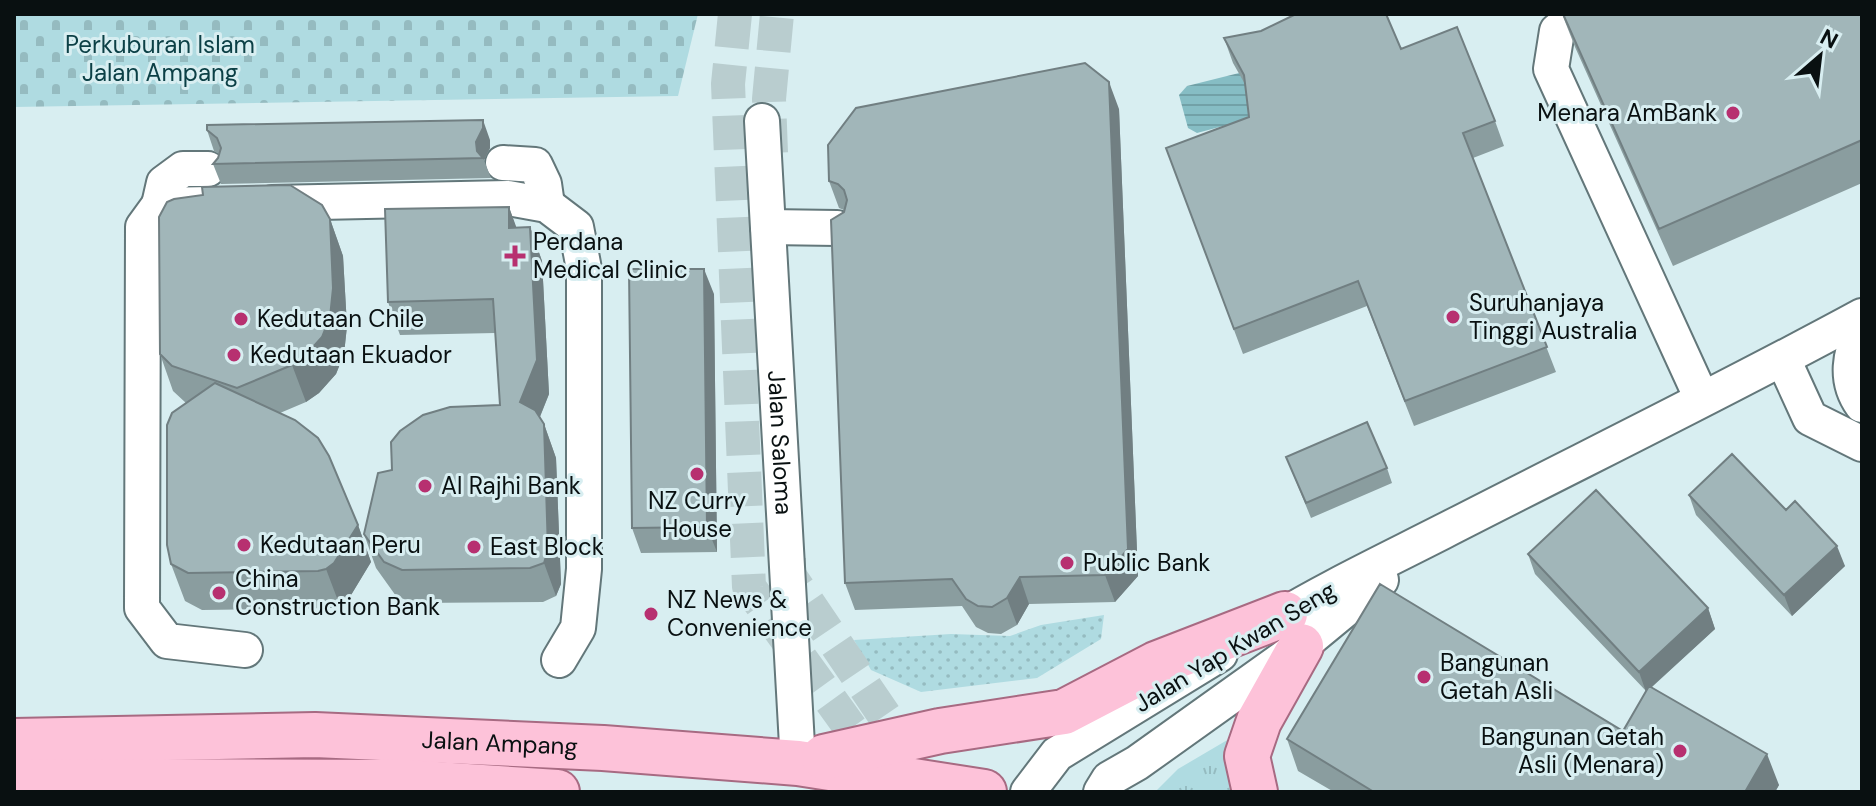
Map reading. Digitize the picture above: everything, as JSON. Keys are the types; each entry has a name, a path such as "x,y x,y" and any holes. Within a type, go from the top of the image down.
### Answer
{"main road":[{"path":"798,763 940,731 1064,712 1156,664 1293,630"},
{"path":"1255,792 1247,756 1293,630"},
{"name":"Jalan Ampang","path":"14,741 315,735 603,748 798,763 984,792"},
{"name":"Jalan Ampang","path":"14,781 406,782 557,792"}],"street":[{"path":"1578,14 1557,31 1564,63 1702,399"},
{"name":"Jalan Saloma","path":"762,121 798,763"},
{"path":"503,163 535,165 544,184 547,205"},
{"path":"208,169 183,169 164,183 159,205 143,227 142,608 167,641 245,650"},
{"path":"159,205 508,198 547,205 576,227 584,269 584,569 578,628 559,660"},
{"path":"768,227 837,228"},
{"name":"Jalan Yap Kwan Seng","path":"1028,792 1057,754 1358,598 1459,523 1862,316"},
{"path":"1862,327 1854,345 1850,371 1852,388 1862,405"},
{"path":"1783,359 1810,418 1862,444"},
{"name":"Jalan Yap Kwan Seng","path":"1101,792 1109,779 1137,763 1293,630"}],"green space":[{"name":"Perkuburan Islam Jalan Ampang","path":"14,14 698,14 678,96 14,107"},
{"path":"1104,615 1101,639 1037,678 921,692 871,670 854,640 951,634 1010,636 1041,625"},
{"path":"1229,739 1227,759 1241,792 1157,790 1178,769"}],"shaded area":[{"path":"1239,73 1245,81 1257,117 1197,133 1188,128 1179,95 1187,86"}],"building":[{"path":"1296,14 1386,14 1401,49 1457,27 1495,121 1463,133 1547,347 1405,401 1358,281 1234,329 1166,148 1249,117 1244,75 1224,38 1261,31"},
{"name":"Menara AmBank","path":"1563,14 1862,14 1862,140 1659,229"},
{"path":"1085,63 1109,82 1128,549 1105,575 1020,577 1007,598 992,607 978,606 966,599 952,579 845,583 831,220 844,212 847,200 844,190 829,181 828,145 856,108"},
{"path":"483,120 483,128 476,142 477,151 483,158 213,164 221,148 217,138 207,130 207,125"},
{"path":"290,185 322,205 330,219 333,288 330,317 322,337 292,365 237,388 172,366 160,354 159,217 167,202 203,195 202,187"},
{"path":"509,207 509,228 530,227 537,360 520,402 535,410 544,424 548,550 544,563 530,568 402,570 384,562 364,534 378,473 392,470 391,442 400,431 423,415 450,407 500,405 493,299 388,302 385,209"},
{"path":"629,269 704,269 707,527 632,528"},
{"path":"215,383 295,420 318,438 329,456 358,525 334,563 326,569 188,573 171,564 167,545 167,425 172,413"},
{"path":"1367,422 1387,468 1306,503 1286,457"},
{"path":"1732,454 1786,510 1795,501 1837,546 1784,595 1689,495"},
{"path":"1596,490 1708,608 1639,672 1528,554"},
{"path":"1380,584 1623,731 1649,686 1767,754 1745,792 1374,792 1287,739"}],"tunnel":[{"path":"735,14 728,84 749,587 878,766"},
{"path":"771,153 769,99 777,14"},
{"path":"789,558 789,575 914,759"}],"place":[{"name":"Menara AmBank","path":"1733,113"},
{"name":"Perdana Medical Clinic","path":"515,256"},
{"name":"Suruhanjaya Tinggi Australia","path":"1453,317"},
{"name":"Kedutaan Chile","path":"241,319"},
{"name":"Kedutaan Ekuador","path":"234,355"},
{"name":"NZ Curry House","path":"697,474"},
{"name":"Al Rajhi Bank","path":"425,486"},
{"name":"Kedutaan Peru","path":"244,545"},
{"name":"East Block","path":"474,547"},
{"name":"Public Bank","path":"1067,563"},
{"name":"China Construction Bank","path":"219,593"},
{"name":"NZ News & Convenience","path":"651,614"},
{"name":"Bangunan Getah Asli","path":"1424,677"},
{"name":"Bangunan Getah Asli (Menara)","path":"1680,751"}]}
